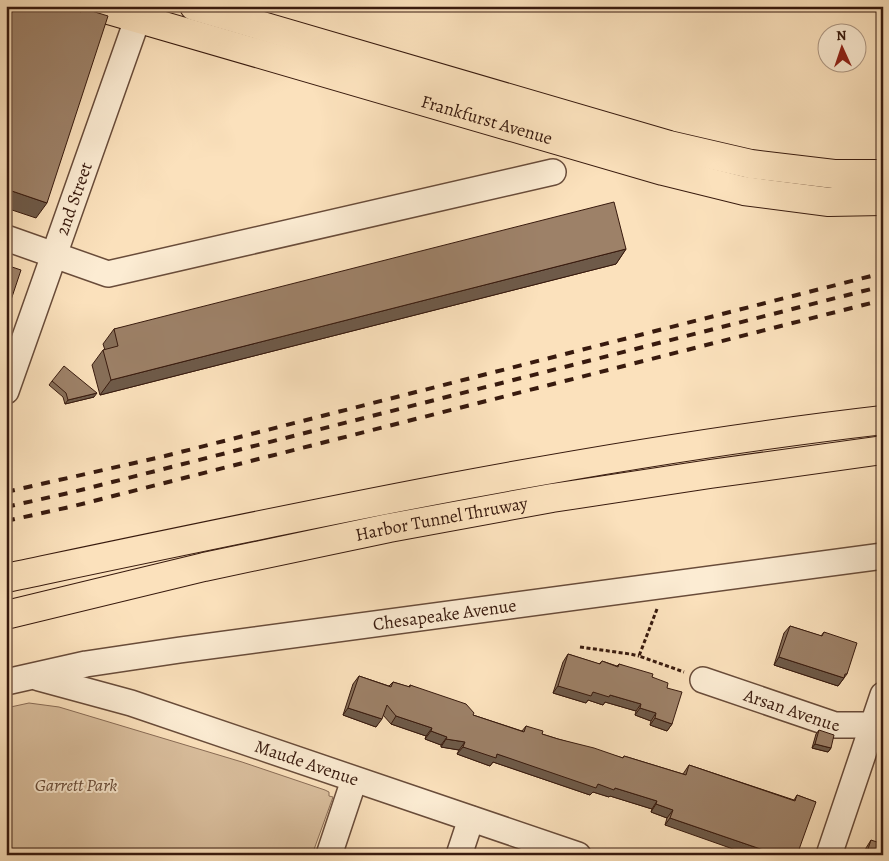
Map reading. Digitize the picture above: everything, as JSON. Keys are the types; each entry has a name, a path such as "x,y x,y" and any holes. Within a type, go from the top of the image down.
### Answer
{"main road":[{"name":"Frankfurst Avenue","path":"95,6 140,13 663,170 744,191 830,202 883,202"},
{"name":"Frankfurst Avenue","path":"194,6 669,145 751,164 834,174 883,174"},
{"name":"Harbor Tunnel Thruway","path":"6,578 208,536 547,470 704,444 883,420"},
{"name":"Harbor Tunnel Thruway","path":"6,615 204,567 389,528 562,497 883,450"}],"street":[{"name":"2nd Street","path":"6,391 140,13"},
{"path":"6,238 108,274 553,172"},
{"name":"Chesapeake Avenue","path":"6,682 86,664 189,649 883,556"},
{"name":"Maude Avenue","path":"34,677 78,687 131,703 578,855"},
{"name":"Arsan Avenue","path":"703,680 836,725 878,727"},
{"path":"829,855 878,727 883,695"},
{"path":"329,855 354,780"},
{"path":"459,855 471,819"}],"path":[{"path":"639,656 658,606"},
{"path":"580,647 639,656 695,675 703,680"}],"green space":[{"name":"Garrett Park","path":"29,703 59,707 242,762 329,792 329,796 333,797 312,855 6,855 6,708"}],"building":[{"path":"6,6 63,6 81,12 82,8 108,16 47,203 6,189"},
{"path":"614,202 626,249 111,380 103,350 118,346 114,329"},
{"path":"6,265 21,270 6,315"},
{"path":"64,366 97,393 68,400 66,393 52,381"},
{"path":"790,626 822,636 824,632 857,643 844,678 779,657"},
{"path":"568,654 600,664 602,661 618,667 619,664 653,674 652,677 668,683 667,688 682,692 672,724 655,718 656,713 640,708 641,704 593,692 591,696 558,686"},
{"path":"359,676 391,687 393,682 410,687 410,685 466,704 474,713 473,715 524,732 526,726 543,731 542,734 558,739 623,758 624,756 686,775 689,765 795,801 797,795 816,802 797,855 778,855 670,818 673,810 656,804 657,801 598,784 596,788 497,754 496,758 463,747 465,742 446,739 447,737 431,731 432,728 396,716 387,705 382,719 348,708"},
{"path":"819,730 834,735 831,748 815,744"},
{"path":"871,840 883,844 883,855 866,855"}],"railway":[{"path":"6,492 165,456 883,273"},
{"path":"6,507 73,492 883,286"},
{"path":"6,521 74,506 883,300"}]}
